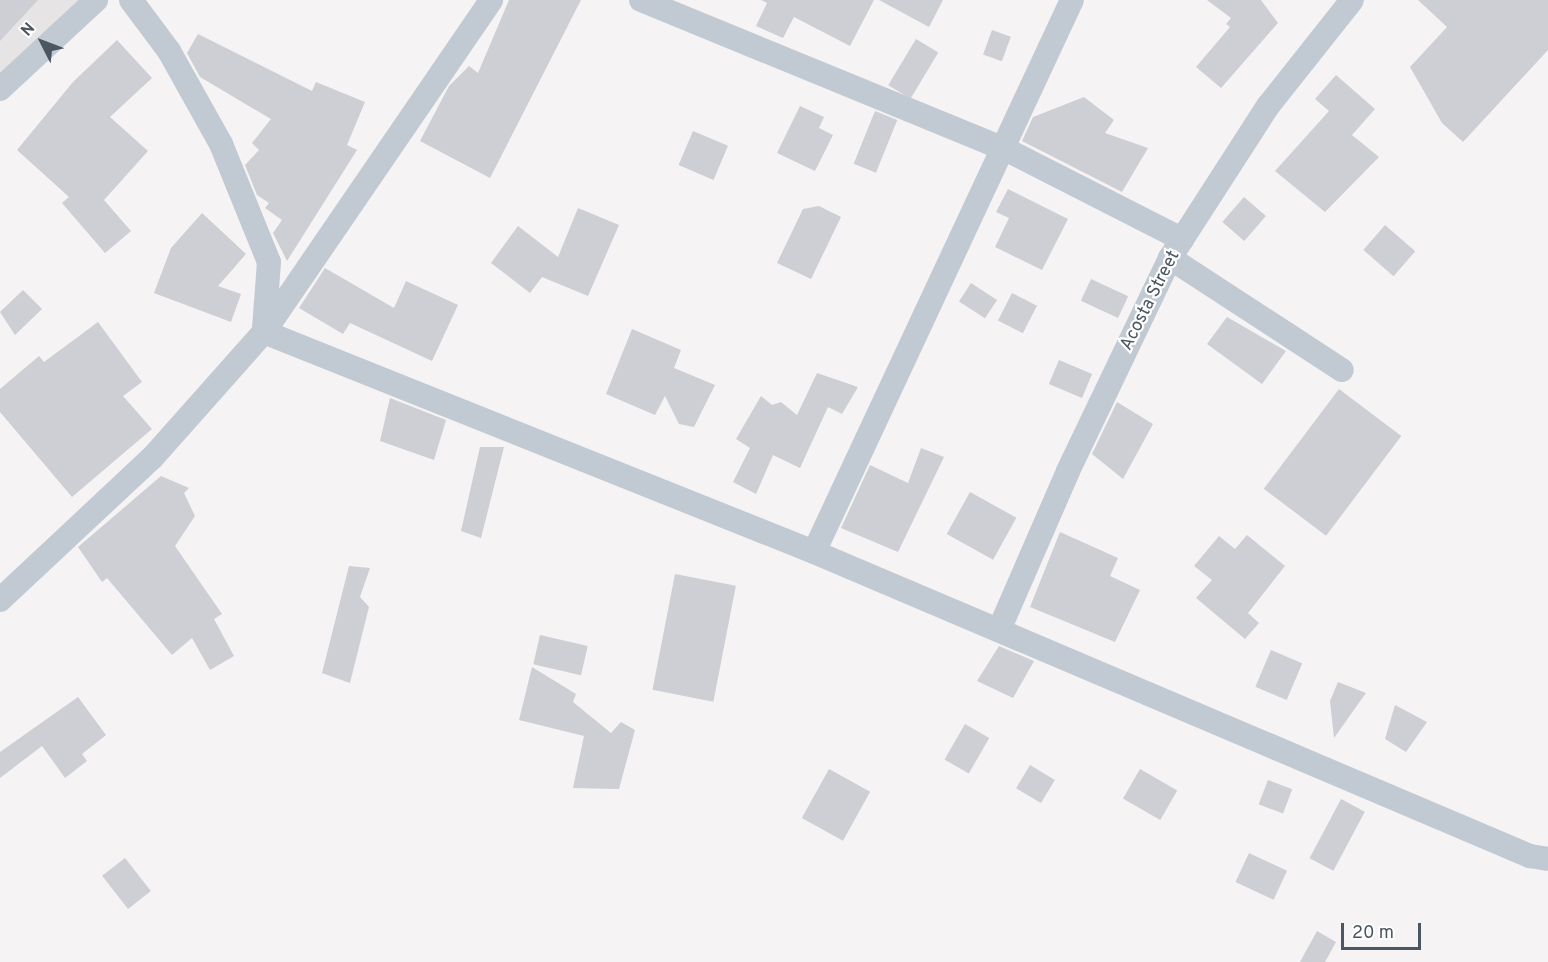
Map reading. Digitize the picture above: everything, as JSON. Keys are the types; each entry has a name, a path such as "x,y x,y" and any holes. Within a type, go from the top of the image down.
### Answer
{"street":[{"path":"0,90 96,0"},
{"path":"131,0 169,51 221,144 269,262 264,332"},
{"path":"0,600 152,458 264,332 491,0"},
{"path":"641,0 1005,149 1176,249 1342,370"},
{"path":"814,552 1005,149 1072,0"},
{"name":"Acosta Street","path":"999,630 1068,471 1176,249 1268,106 1352,0"},
{"path":"264,332 814,552 1530,856 1548,859"}],"shaded area":[{"path":"0,0 83,0 0,77"}],"building":[{"path":"0,0 38,0 0,41"},
{"path":"509,0 581,0 490,178 420,141 449,86 469,66 478,73"},
{"path":"761,0 874,0 850,46 794,17 783,38 756,26 767,3"},
{"path":"879,0 943,0 929,27"},
{"path":"1207,0 1261,0 1278,23 1221,88 1196,67 1230,27 1226,24 1231,18"},
{"path":"1418,0 1548,0 1548,50 1463,142 1442,123 1410,67 1447,27"},
{"path":"992,30 1011,37 1002,61 983,54"},
{"path":"198,34 312,91 316,82 365,102 347,145 357,150 287,261 273,233 282,220 265,208 269,203 257,195 245,165 259,150 252,143 271,119 200,77 187,53"},
{"path":"916,39 938,52 910,99 888,85"},
{"path":"117,40 152,78 110,117 148,151 104,200 131,231 105,253 62,203 69,197 17,150 73,82"},
{"path":"1336,75 1375,109 1352,135 1379,157 1325,212 1275,171 1329,111 1315,99"},
{"path":"1084,97 1114,120 1105,133 1148,148 1122,192 1022,141 1033,117"},
{"path":"800,106 824,117 819,128 833,135 815,171 777,153"},
{"path":"875,111 897,120 876,173 854,164"},
{"path":"693,131 728,146 714,180 679,165"},
{"path":"1008,189 1068,219 1042,270 995,247 1009,218 996,212"},
{"path":"1244,197 1266,216 1244,241 1222,222"},
{"path":"819,206 841,217 811,279 777,263 803,209"},
{"path":"578,208 619,225 588,296 542,277 530,293 491,263 518,226 558,257"},
{"path":"202,213 246,254 218,286 241,294 231,322 154,293 171,248"},
{"path":"1385,225 1415,251 1394,276 1363,250"},
{"path":"325,268 394,308 406,281 458,305 432,361 350,323 343,334 299,308"},
{"path":"1091,279 1128,296 1118,318 1081,301"},
{"path":"971,283 997,300 985,318 959,301"},
{"path":"23,290 42,309 15,335 0,312"},
{"path":"1012,293 1037,306 1023,333 998,321"},
{"path":"1227,317 1286,351 1262,384 1207,344"},
{"path":"98,322 142,382 123,396 152,429 72,497 0,412 0,389 39,356 44,362"},
{"path":"632,329 681,350 674,368 715,385 694,427 679,424 665,396 655,415 606,394"},
{"path":"1059,360 1092,374 1082,398 1049,384"},
{"path":"817,373 858,387 842,414 828,407 800,468 773,455 756,494 733,482 750,448 736,439 761,396 772,405 781,402 797,415"},
{"path":"1339,389 1401,436 1326,536 1264,489"},
{"path":"390,398 446,420 434,460 380,441"},
{"path":"1117,402 1153,424 1123,479 1092,454"},
{"path":"480,447 504,447 481,538 461,531"},
{"path":"921,448 944,457 898,552 841,528 870,465 908,483"},
{"path":"161,476 189,488 184,493 195,516 175,546 222,614 214,619 234,656 210,670 192,638 172,655 107,578 102,582 78,547"},
{"path":"970,492 1016,518 993,560 947,534"},
{"path":"1060,532 1118,558 1110,576 1140,590 1115,642 1030,607"},
{"path":"1247,535 1285,566 1248,613 1259,623 1245,639 1196,598 1212,580 1194,566 1219,536 1235,549"},
{"path":"349,566 370,568 360,597 369,607 350,683 322,673"},
{"path":"675,574 736,586 713,702 652,690"},
{"path":"540,635 588,646 581,675 533,664"},
{"path":"999,646 1034,661 1013,698 977,681"},
{"path":"1271,650 1302,663 1287,700 1255,687"},
{"path":"532,667 576,694 573,702 611,733 621,722 635,730 619,789 573,788 584,736 519,720"},
{"path":"1338,682 1366,693 1334,738 1330,701"},
{"path":"78,697 106,735 82,754 87,761 65,778 42,746 0,778 0,752"},
{"path":"1395,705 1427,722 1406,752 1385,739"},
{"path":"965,724 989,738 969,774 944,760"},
{"path":"1030,765 1055,780 1041,803 1016,788"},
{"path":"829,769 870,792 843,841 802,818"},
{"path":"1140,769 1177,790 1160,820 1123,798"},
{"path":"1268,780 1292,789 1283,814 1259,804"},
{"path":"1341,799 1365,812 1333,871 1310,858"},
{"path":"1249,853 1287,871 1274,900 1235,882"},
{"path":"125,858 151,891 128,909 102,876"},
{"path":"1317,931 1336,942 1325,962 1300,962"}]}
